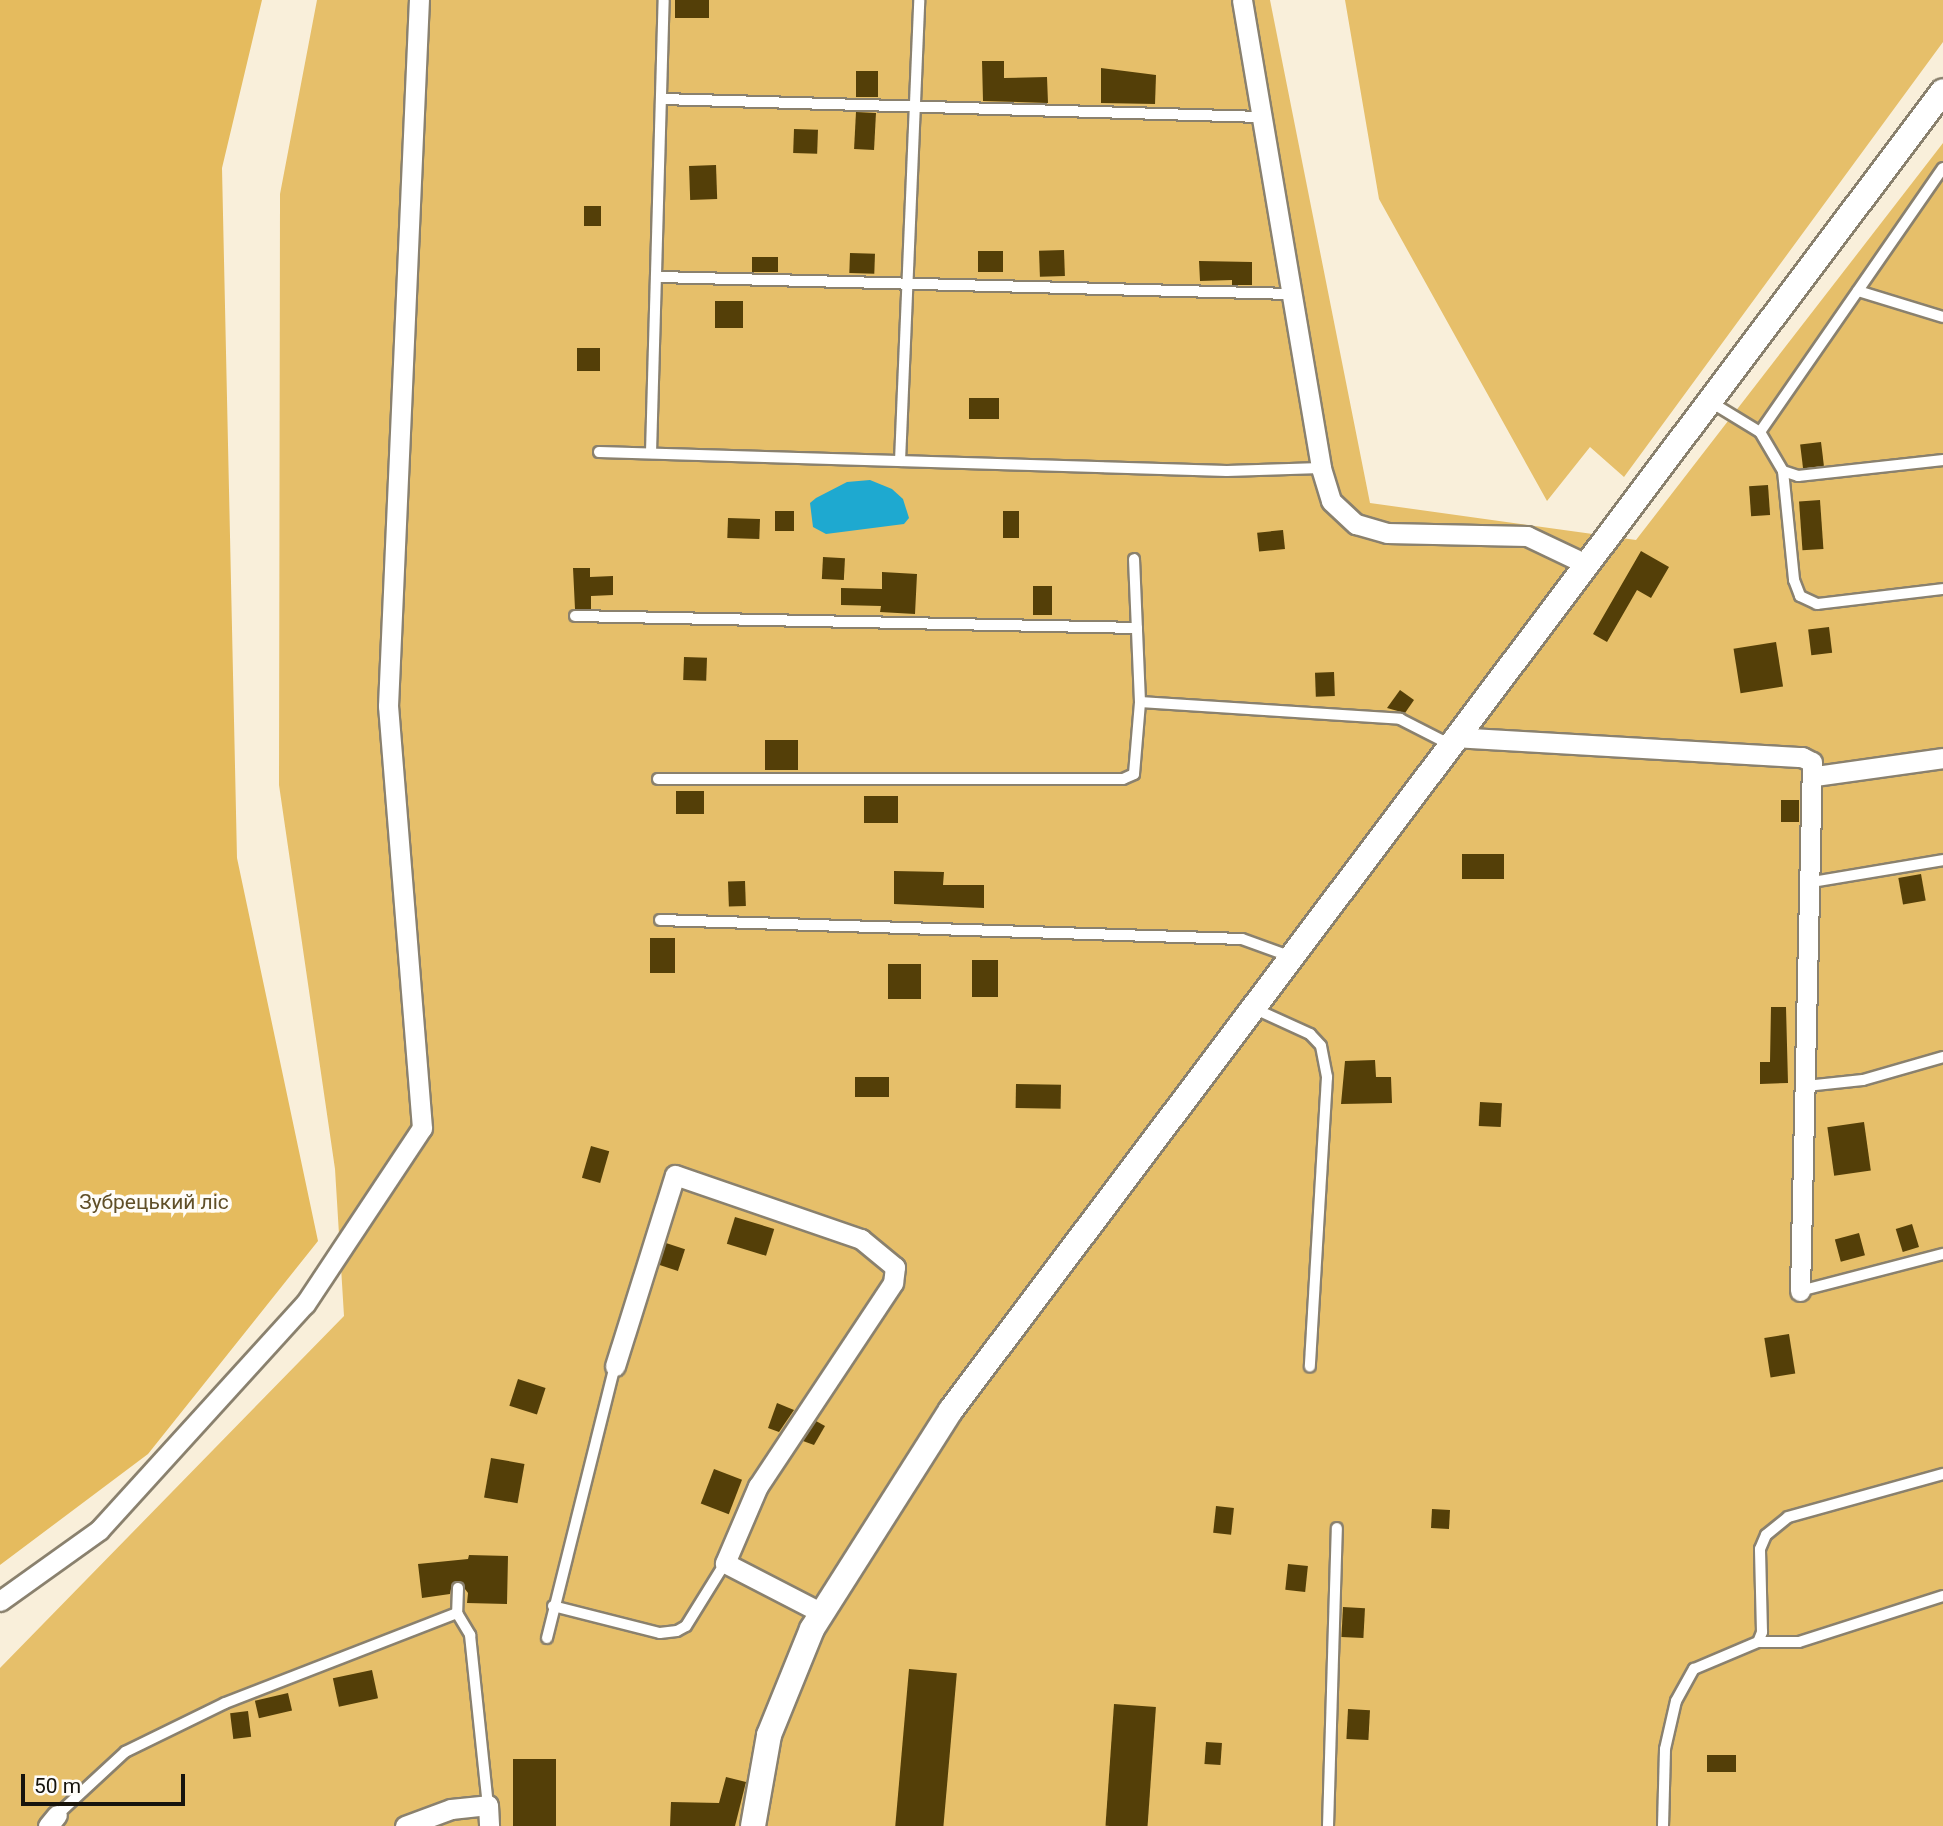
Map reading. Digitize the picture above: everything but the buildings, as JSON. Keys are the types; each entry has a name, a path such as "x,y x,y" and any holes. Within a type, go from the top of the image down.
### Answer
{"street":[{"path":"0,1601 99,1530 305,1304 422,1128 388,706 419,0"},
{"path":"1242,0 1321,468 1331,501 1356,524 1387,533 1527,536 1586,564"},
{"path":"753,1826 769,1735 822,1613 951,1410 1451,741 1943,91"},
{"path":"1451,741 1802,757 1812,762 1815,776 1800,1291"},
{"path":"1815,776 1943,758"},
{"path":"615,1366 675,1175 861,1239 895,1267 893,1283 758,1486 725,1563 822,1613"},
{"path":"405,1826 451,1809 488,1805 489,1826"}],"lane":[{"path":"650,453 659,277 664,0"},
{"path":"900,461 919,0"},
{"path":"662,99 1262,117"},
{"path":"1760,432 1943,168"},
{"path":"659,277 1292,295"},
{"path":"1858,291 1943,317"},
{"path":"1709,401 1760,432 1783,471 1794,580 1800,596 1816,604 1943,589"},
{"path":"599,452 1227,471 1321,468"},
{"path":"1783,471 1798,476 1827,476 1943,460"},
{"path":"658,779 1123,779 1134,774 1139,760 1140,702 1134,559"},
{"path":"575,616 1137,628"},
{"path":"1140,702 1400,719 1451,741"},
{"path":"1812,882 1943,860"},
{"path":"660,920 1242,939 1290,957"},
{"path":"1252,1008 1310,1034 1321,1046 1327,1077 1311,1367"},
{"path":"1806,1086 1863,1080 1943,1057"},
{"path":"1800,1291 1943,1254"},
{"path":"547,1637 615,1366"},
{"path":"1758,1642 1762,1632 1760,1549 1766,1535 1788,1517 1943,1474"},
{"path":"1328,1826 1337,1528"},
{"path":"553,1606 660,1633 677,1630 686,1626 725,1563"},
{"path":"458,1588 457,1613 470,1634 488,1805"},
{"path":"1663,1826 1665,1749 1676,1701 1694,1669 1758,1642 1799,1642 1943,1595"},
{"path":"52,1820 125,1752 225,1703 457,1613"}],"shaded area":[{"path":"317,0 1270,0 1370,503 1636,540 1943,143 1943,1826 0,1826 0,1668 344,1316 335,1169 279,785 280,194"},
{"path":"1345,0 1943,0 1943,42 1624,477 1590,447 1547,501 1379,199"}],"green space":[{"name":"Зубрецький ліс","path":"0,0 262,0 222,168 237,858 318,1241 148,1454 0,1565"}],"water":[{"path":"870,480 892,489 903,499 909,518 904,524 826,534 813,527 810,503 816,498 847,482"}]}
